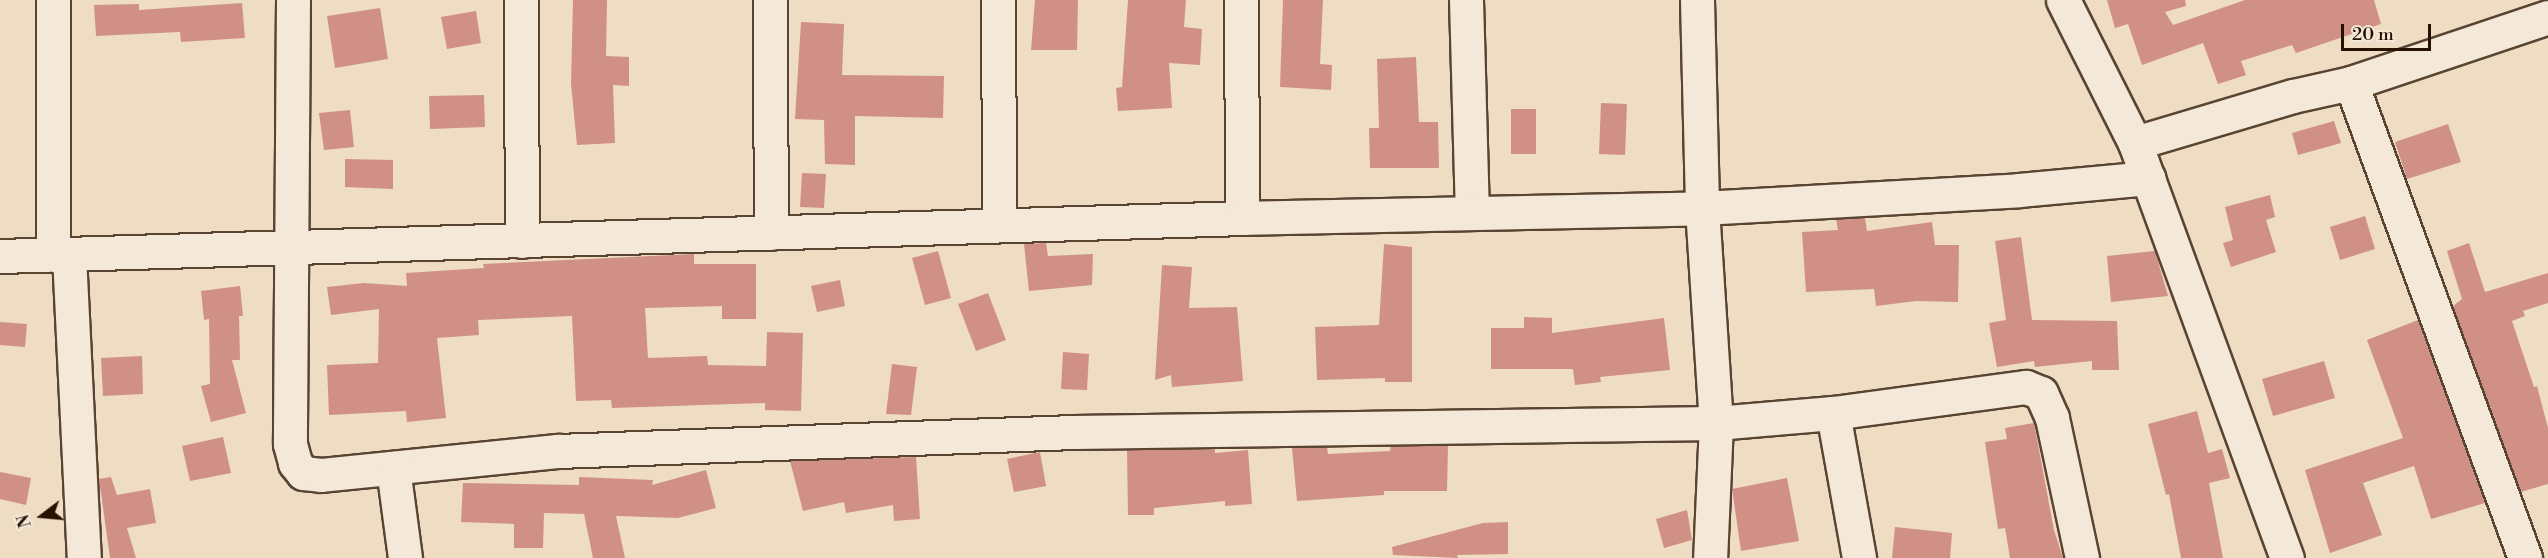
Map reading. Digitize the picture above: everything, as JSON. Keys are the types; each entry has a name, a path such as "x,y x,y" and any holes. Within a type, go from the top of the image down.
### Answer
{"street":[{"path":"53,0 61,255 84,558"},
{"path":"293,0 290,444 295,464 303,473 321,475 558,451 1072,432 1716,423 1833,413 2026,387 2041,393 2052,418 2082,558"},
{"path":"521,0 522,241"},
{"path":"770,0 771,233"},
{"path":"998,0 999,225"},
{"path":"1241,0 1242,218"},
{"path":"1466,0 1472,213"},
{"path":"1697,0 1702,208 1716,423 1710,558"},
{"path":"2063,0 2135,143 2287,558"},
{"path":"2135,143 2293,96 2351,83 2548,17"},
{"path":"2351,83 2525,558"},
{"path":"0,256 1242,218 1702,208 2019,190 2148,178"},
{"path":"1833,413 1859,558"},
{"path":"393,468 405,558"}],"building":[{"path":"573,0 607,0 606,56 629,57 629,86 613,85 615,143 577,145 571,84"},
{"path":"1035,0 1078,0 1077,50 1031,50"},
{"path":"1128,0 1186,0 1184,27 1202,29 1200,65 1169,63 1172,108 1118,111 1116,88 1122,87"},
{"path":"1283,0 1323,0 1320,64 1332,65 1331,90 1280,87"},
{"path":"2107,0 2185,0 2186,6 2165,12 2173,25 2245,0 2374,0 2381,24 2296,53 2292,45 2241,61 2246,75 2218,84 2203,43 2142,65 2128,24 2115,28"},
{"path":"242,3 245,38 181,42 180,32 96,36 94,5 139,4 139,10"},
{"path":"380,8 388,59 335,68 327,16"},
{"path":"476,11 481,43 447,49 441,17"},
{"path":"801,22 844,24 842,75 944,76 943,118 855,116 855,165 825,164 824,120 795,119"},
{"path":"1416,57 1419,122 1438,122 1439,168 1370,168 1369,128 1379,128 1377,59"},
{"path":"484,95 485,127 430,129 429,96"},
{"path":"1601,103 1627,104 1625,155 1599,154"},
{"path":"1511,109 1536,109 1536,154 1511,154"},
{"path":"350,110 354,147 324,150 319,113"},
{"path":"2334,121 2341,143 2298,155 2292,133"},
{"path":"2448,124 2461,162 2407,179 2395,142"},
{"path":"345,159 393,160 393,189 345,187"},
{"path":"802,173 826,174 824,208 800,207"},
{"path":"2270,195 2275,217 2266,220 2276,252 2231,267 2223,243 2233,240 2225,207"},
{"path":"2365,216 2375,249 2340,260 2330,227"},
{"path":"1865,218 1867,231 1932,222 1935,245 1959,245 1958,302 1916,301 1876,306 1874,289 1806,292 1802,232 1838,230 1836,219"},
{"path":"2021,237 2032,320 2117,321 2119,370 2092,370 2092,361 2035,367 2034,361 1997,367 1989,323 2006,320 1995,241"},
{"path":"1046,243 1048,256 1093,254 1092,285 1029,291 1024,244"},
{"path":"2469,243 2485,292 2548,273 2548,303 2523,311 2525,316 2512,321 2534,387 2537,386 2548,428 2548,484 2521,492 2453,306 2462,299 2447,251"},
{"path":"1384,244 1412,247 1412,382 1385,382 1385,378 1317,380 1315,327 1379,325"},
{"path":"938,251 951,298 925,305 912,258"},
{"path":"2155,251 2168,296 2111,302 2107,256"},
{"path":"694,254 694,264 756,264 756,319 722,319 722,306 645,308 648,358 707,356 708,365 766,366 767,332 803,333 801,411 765,410 765,403 612,408 611,400 576,401 572,316 478,320 479,335 437,338 446,418 407,422 406,411 329,415 327,365 378,363 379,309 331,315 327,287 364,283 407,286 406,273 484,268 483,264"},
{"path":"1162,265 1192,267 1189,308 1237,307 1243,381 1172,387 1171,375 1155,380"},
{"path":"840,280 845,306 817,312 811,286"},
{"path":"240,286 243,316 239,316 240,360 232,360 246,413 211,422 201,386 210,384 209,319 204,320 201,291"},
{"path":"988,293 1006,340 976,351 958,304"},
{"path":"1524,317 1552,318 1552,333 1664,318 1670,370 1600,377 1601,382 1575,385 1573,369 1491,369 1491,328 1524,328"},
{"path":"2418,320 2485,503 2431,519 2414,466 2363,483 2382,535 2330,553 2305,470 2403,438 2367,340"},
{"path":"0,322 27,324 25,347 0,345"},
{"path":"1063,352 1089,354 1087,390 1061,389"},
{"path":"142,356 143,394 103,396 101,358"},
{"path":"2324,361 2335,398 2273,416 2262,379"},
{"path":"892,364 917,367 911,415 886,414"},
{"path":"2197,411 2208,453 2222,449 2230,478 2209,483 2223,558 2181,558 2169,494 2166,495 2148,424"},
{"path":"2034,423 2054,530 2063,558 2010,558 2005,528 1998,529 1985,442 2007,439 2005,428"},
{"path":"223,437 231,473 190,481 182,446"},
{"path":"1391,446 1448,446 1447,491 1384,491 1384,495 1297,501 1292,448 1327,447 1328,454 1390,451"},
{"path":"1215,449 1215,453 1248,450 1252,504 1225,506 1225,501 1154,508 1154,515 1128,515 1127,450"},
{"path":"1040,452 1046,486 1014,492 1007,459"},
{"path":"916,457 920,519 894,521 893,505 846,513 844,502 803,511 790,461"},
{"path":"706,470 716,508 678,518 616,516 625,558 593,558 584,514 544,513 543,548 514,548 514,524 461,522 463,483 579,485 579,477 653,480 652,485"},
{"path":"0,472 31,478 26,505 0,499"},
{"path":"111,477 117,495 150,489 156,523 127,528 136,558 110,558 99,479"},
{"path":"1787,478 1799,541 1741,551 1732,489"},
{"path":"1687,510 1692,540 1664,548 1656,519"},
{"path":"1508,522 1508,554 1457,555 1458,558 1393,555 1392,547 1483,523"},
{"path":"1895,527 1952,533 1950,558 1892,558"}]}
